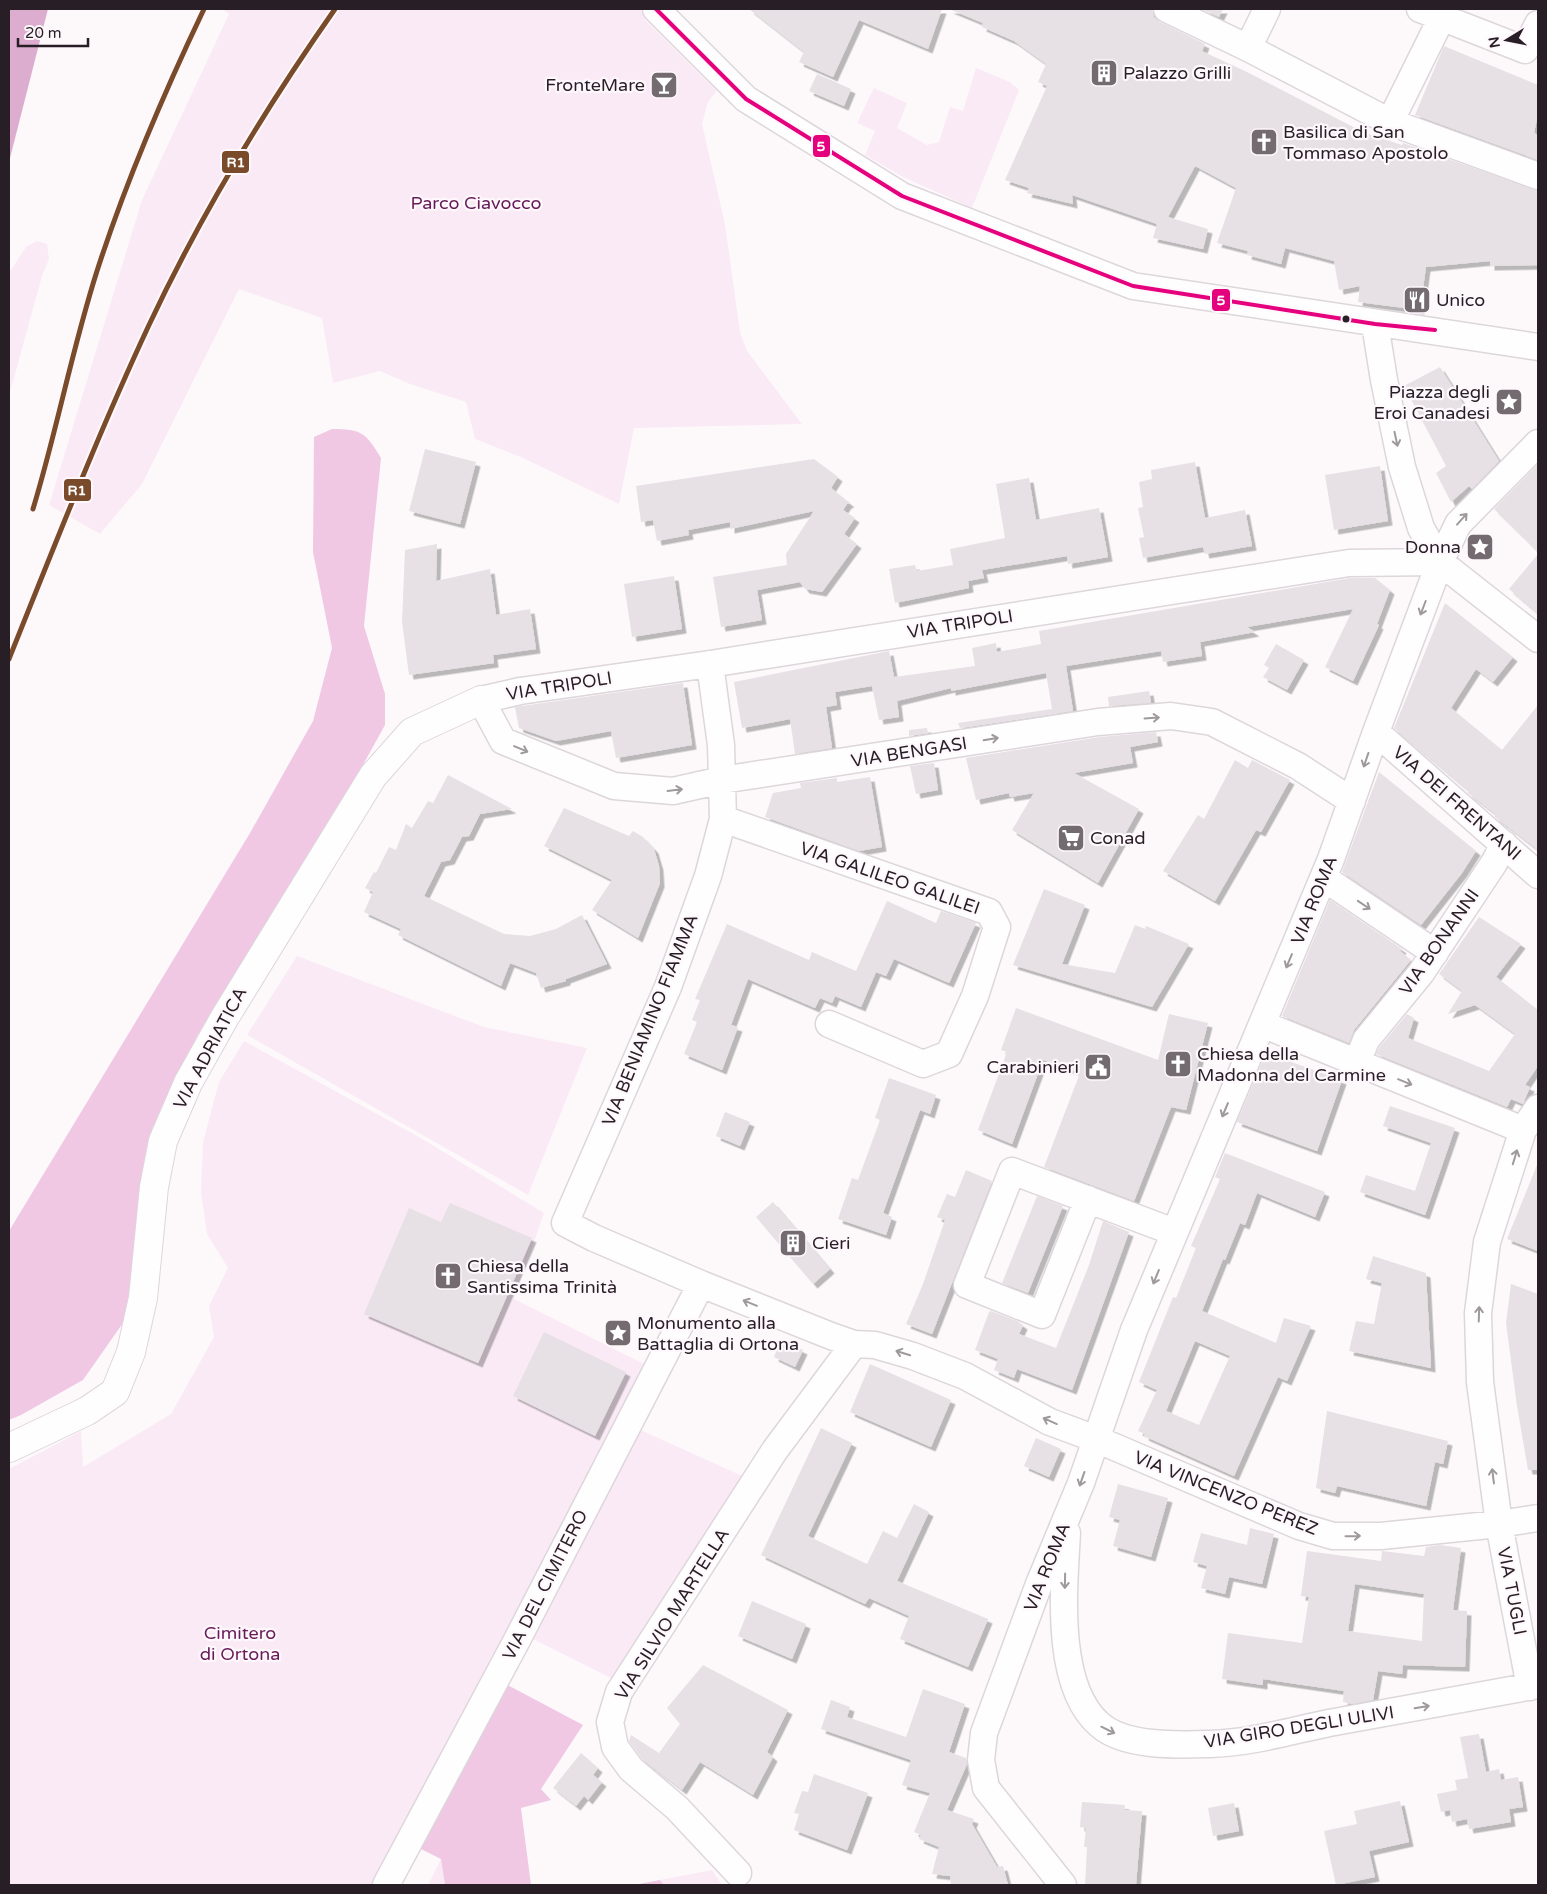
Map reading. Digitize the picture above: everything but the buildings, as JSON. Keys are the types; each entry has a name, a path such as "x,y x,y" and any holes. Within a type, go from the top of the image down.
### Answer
{"main road":[{"name":"VIA ADRIATICA","path":"9,1448 87,1411 115,1392 131,1352 143,1298 154,1188 163,1141 188,1083 225,1017 373,776 412,732 481,700"}],"street":[{"path":"656,9 746,99 902,196 1133,286 1538,347"},
{"path":"1166,9 1193,20 1390,122 1538,176"},
{"path":"1248,48 1266,9"},
{"path":"1390,122 1436,12 1525,50 1538,24"},
{"path":"1376,324 1402,467 1421,528 1440,562 1538,639"},
{"name":"VIA ROMA","path":"1063,1885 986,1788 981,1760 984,1733 1039,1584 1069,1515 1134,1330 1324,878 1440,562 1458,524 1538,443"},
{"name":"VIA TRIPOLI","path":"481,700 520,691 710,664 1349,563 1440,562"},
{"name":"VIA BENIAMINO FIAMMA","path":"701,1284 594,1238 566,1223 668,987 708,876 723,819 721,745 710,664"},
{"name":"VIA BENGASI","path":"481,700 503,741 614,786 673,791 722,780 1098,722 1171,716 1212,722 1298,766 1352,800"},
{"name":"VIA DEI FRENTANI","path":"1376,732 1538,875"},
{"name":"VIA GALILEO GALILEI","path":"723,819 989,912 997,927 975,996 949,1054 945,1057 923,1064 829,1024"},
{"name":"VIA BONANNI","path":"1357,1063 1366,1040 1421,973 1494,863 1504,844"},
{"path":"1324,878 1435,953"},
{"path":"1262,1024 1523,1130"},
{"name":"VIA TUGLI","path":"1534,1686 1499,1524 1480,1382 1478,1313 1487,1242 1523,1130 1538,1108"},
{"path":"1088,1200 1042,1315 967,1285 1012,1171 1174,1232"},
{"path":"701,1284 854,1344 884,1348 965,1376 1050,1422 1096,1438"},
{"name":"VIA DEL CIMITERO","path":"386,1885 518,1640 701,1284"},
{"name":"VIA SILVIO MARTELLA","path":"738,1873 677,1808 631,1769 615,1746 610,1722 619,1692 765,1465 806,1406 854,1344"},
{"name":"VIA VINCENZO PEREZ","path":"1096,1438 1299,1526 1333,1536 1381,1536 1499,1524 1538,1518"},
{"name":"VIA GIRO DEGLI ULIVI","path":"1069,1515 1064,1610 1073,1678 1080,1701 1100,1726 1128,1739 1154,1744 1211,1744 1534,1686"}],"green space":[{"name":"Parco Ciavocco","path":"222,9 640,9 645,20 717,91 708,102 702,124 725,224 740,332 747,351 802,424 634,428 619,504 523,458 475,439 466,402 410,384 380,371 333,383 322,318 239,289 142,484 100,534 49,505 142,200 229,14"},
{"path":"976,68 1010,82 1019,90 972,208 903,177 865,155 875,131 857,123 874,88 907,103 897,128 927,145 939,142 950,107 963,111"},
{"path":"37,241 47,244 49,259 42,276 9,396 9,273 26,247"},
{"path":"297,956 484,1027 587,1048 528,1195 247,1035"},
{"name":"Cimitero di Ortona","path":"244,1041 419,1137 544,1213 514,1299 648,1366 374,1885 9,1885 9,1469 81,1431 83,1467 171,1414 214,1337 209,1306 228,1268 207,1234 201,1192 203,1142 219,1082"},
{"path":"636,1428 749,1479 613,1679 525,1635"},
{"path":"441,1859 445,1885 428,1885"},
{"path":"712,1870 722,1885 664,1885 660,1880"}],"shaded area":[{"path":"9,9 48,9 9,162"},
{"path":"332,429 350,430 362,434 381,458 364,626 385,694 385,725 364,763 197,1036 169,1095 123,1323 83,1380 9,1420 9,1231 250,833 313,721 332,648 313,552 314,437"},
{"path":"502,1682 583,1725 541,1789 551,1800 521,1808 531,1885 445,1885 441,1859 417,1847"},
{"path":"660,1880 664,1885 634,1885"}],"transit line":[{"name":"R1","path":"33,509 80,330 108,237 146,138 204,9"},
{"name":"R1","path":"9,659 94,449 130,366 169,284 235,163 335,9"},
{"name":"5","path":"656,9 746,99 902,196 1133,286 1375,324 1435,330"}],"place":[{"name":"Palazzo Grilli","path":"1104,73"},
{"name":"FronteMare","path":"664,85"},
{"name":"Basilica di San Tommaso Apostolo","path":"1264,142"},
{"name":"Unico","path":"1417,300"},
{"name":"Piazza degli Eroi Canadesi","path":"1509,402"},
{"name":"Donna","path":"1480,547"},
{"name":"Conad","path":"1071,838"},
{"name":"Chiesa della Madonna del Carmine","path":"1178,1064"},
{"name":"Carabinieri","path":"1098,1067"},
{"name":"Cieri","path":"793,1243"},
{"name":"Chiesa della Santissima Trinità","path":"448,1276"},
{"name":"Monumento alla Battaglia di Ortona","path":"618,1333"}]}
